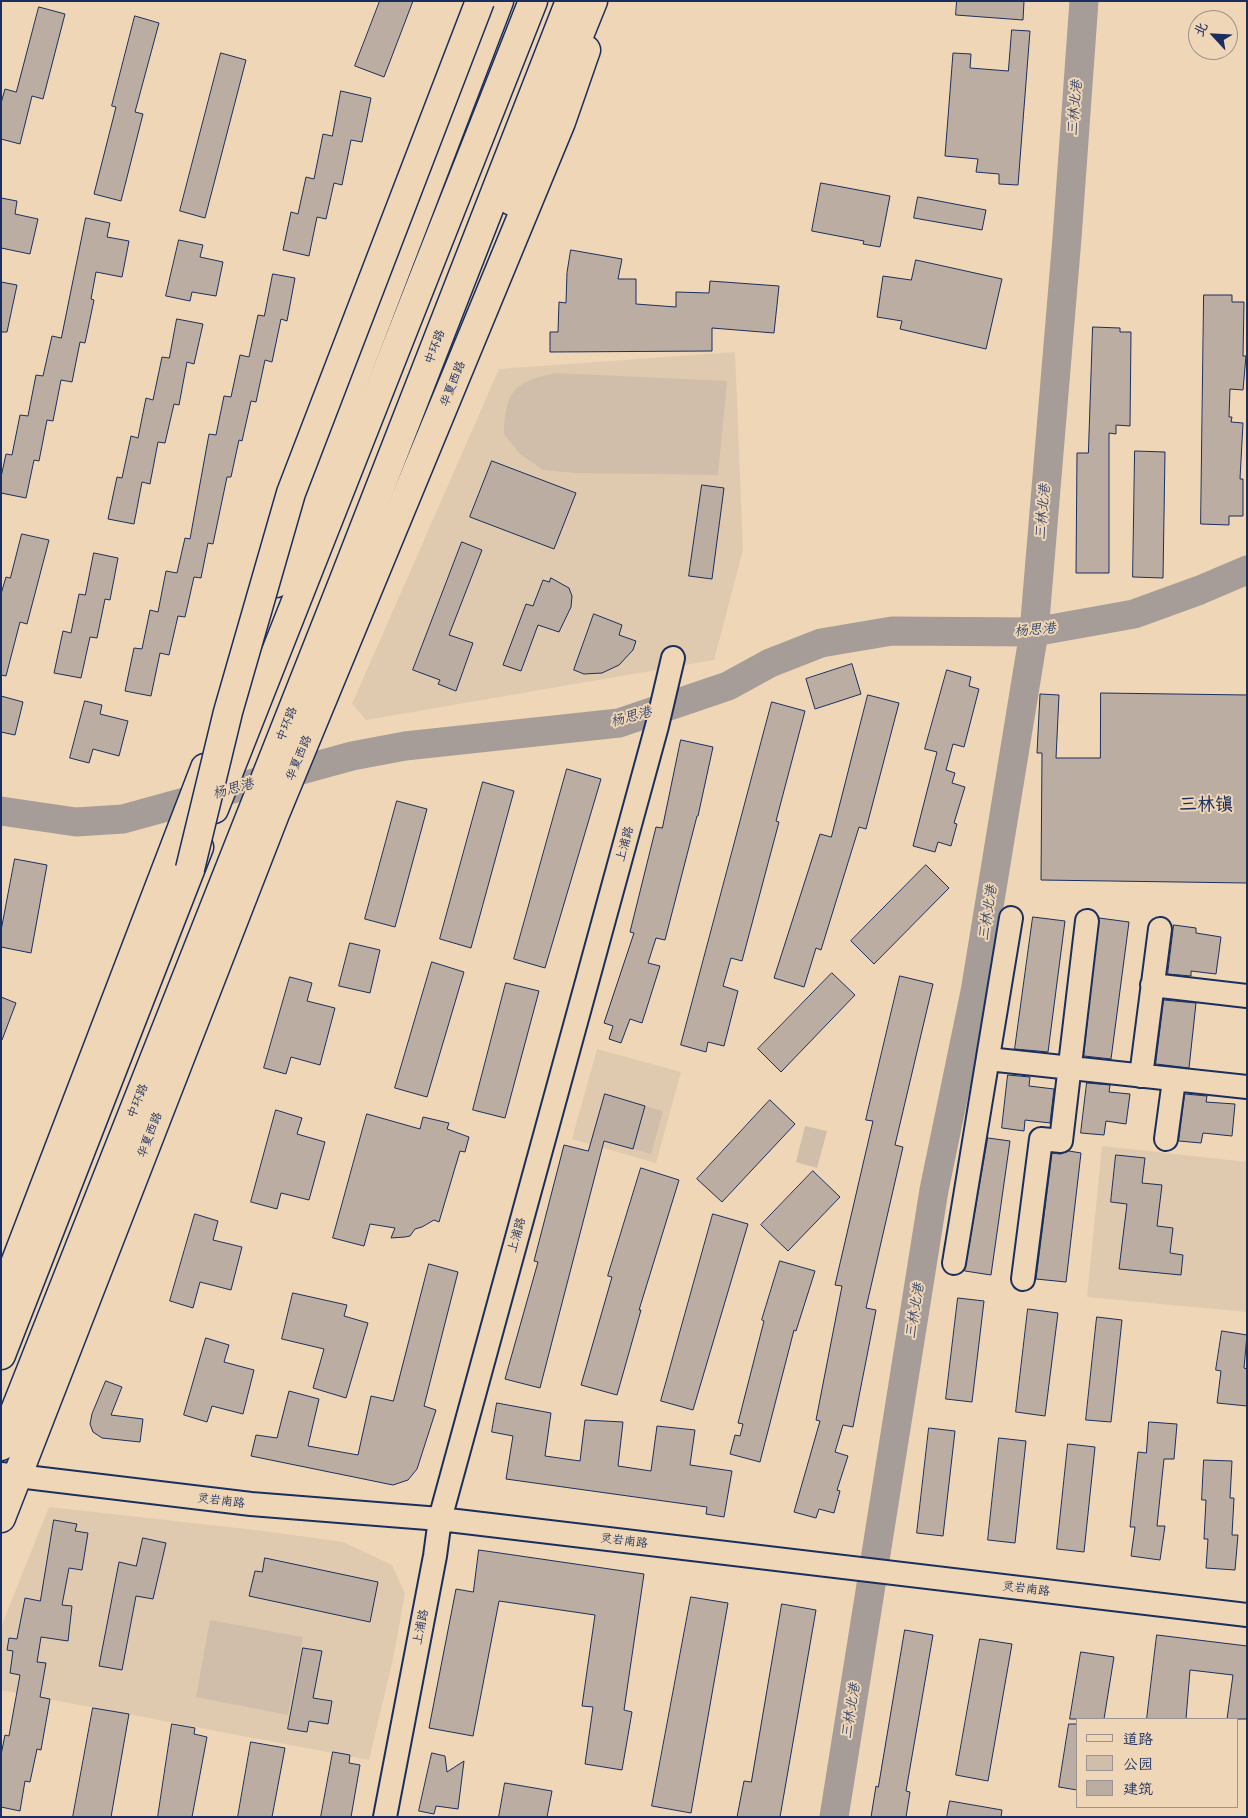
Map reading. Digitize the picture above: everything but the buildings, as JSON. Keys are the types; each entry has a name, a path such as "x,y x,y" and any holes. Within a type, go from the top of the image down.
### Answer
{"main road":[{"path":"238,682 242,630 474,1"},
{"path":"190,869 228,712 291,493 480,1"},
{"path":"1,1300 499,1"},
{"path":"1,1355 190,869 533,1"},
{"name":"中环路","path":"1,1446 570,1"},
{"path":"155,1058 320,692 592,1"},
{"name":"华夏西路","path":"1,1518 9,1476 276,814 561,122 603,1"}],"street":[{"name":"上浦路","path":"385,1817 435,1556 440,1518 658,726 673,658"},
{"path":"954,1263 1011,918"},
{"path":"1023,1279 1041,1139 1061,1141 1087,921"},
{"path":"1141,1076 1160,928"},
{"path":"1152,986 1247,996"},
{"path":"988,1059 1247,1087"},
{"path":"1166,1139 1174,1080"},
{"name":"灵岩南路","path":"9,1476 250,1504 440,1518 1247,1615"}],"shaded area":[{"path":"735,352 743,550 714,660 366,720 352,704 499,369"},
{"path":"597,1049 681,1072 656,1163 572,1139"},
{"path":"1102,1146 1247,1162 1247,1312 1087,1297"},
{"path":"49,1507 264,1531 343,1542 392,1565 405,1593 393,1659 369,1760 1,1690 1,1627"}],"green space":[{"path":"555,373 727,381 718,475 574,473 543,470 520,454 504,434 505,419 507,407 514,391 530,381"},
{"path":"645,1106 663,1111 651,1154 633,1149"},
{"path":"805,1126 827,1131 817,1168 796,1162"},
{"path":"210,1620 303,1637 288,1715 196,1697"}],"waterway":[{"name":"三林北港","path":"834,1817 934,1190 975,992 1034,632 1067,238 1084,1"},
{"name":"杨思港","path":"1,811 76,822 123,819 352,756 405,746 619,723 728,686 770,663 821,643 892,631 1034,632 1134,614 1200,590 1247,570"}],"district":[{"name":"三林镇","path":"1206,805"}]}
